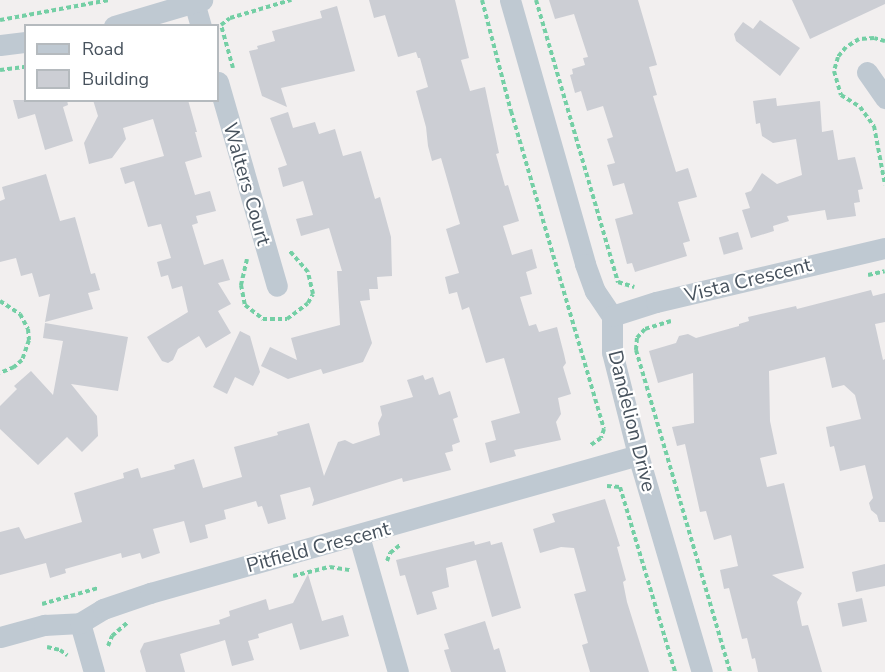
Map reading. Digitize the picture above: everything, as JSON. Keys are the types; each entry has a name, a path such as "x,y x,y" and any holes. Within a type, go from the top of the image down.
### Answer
{"street":[{"path":"510,0 585,264 595,291 612,316"},
{"path":"121,24 198,1 210,24"},
{"path":"0,45 24,42"},
{"path":"867,72 885,98"},
{"name":"Walters Court","path":"219,85 277,286"},
{"name":"Vista Crescent","path":"612,316 656,302 885,248"},
{"name":"Dandelion Drive","path":"612,316 614,329 612,352 638,455 702,672"},
{"name":"Pitfield Crescent","path":"0,637 44,625 80,623 103,609 150,593 359,536 638,455"},
{"path":"359,536 398,672"},
{"path":"80,623 94,672"}],"path":[{"path":"0,20 109,0"},
{"path":"214,24 291,0"},
{"path":"482,0 511,111 604,429 602,438"},
{"path":"536,0 618,282 633,287"},
{"path":"0,70 24,67"},
{"path":"0,301 20,314 28,329 29,340 22,360 14,367 0,373"},
{"path":"645,329 637,338 636,350 730,672"},
{"path":"620,487 675,672"},
{"path":"286,578 330,567 350,570"},
{"path":"108,644 112,636 129,622"},
{"path":"38,647 60,650 68,655"}],"building":[{"path":"369,0 455,0 469,58 461,60 470,91 485,87 499,153 496,154 505,186 508,185 519,221 503,226 512,255 532,249 537,268 526,272 532,294 520,297 529,326 536,324 539,332 557,327 564,354 566,363 563,367 571,394 558,398 561,414 556,422 561,440 514,450 516,456 490,463 485,443 496,440 491,421 520,413 504,358 486,363 469,307 462,310 457,292 449,294 445,277 459,273 446,229 460,224 441,158 432,161 428,146 426,127 416,91 428,87 420,58 416,52 398,57 385,15 374,18"},
{"path":"549,0 638,0 657,65 649,67 657,95 653,96 676,172 688,168 697,197 678,202 690,241 683,243 687,256 635,272 632,263 627,264 615,219 633,214 624,183 613,186 607,165 615,163 607,139 613,137 603,106 587,111 581,91 575,93 570,75 573,74 572,69 585,65 583,58 588,57 574,14 555,19"},
{"path":"792,0 885,0 885,4 810,39"},
{"path":"337,6 355,71 281,88 287,107 262,96 249,51 275,41 272,31 322,18 320,11"},
{"path":"760,20 800,48 780,76 736,41 734,34 743,22 753,29"},
{"path":"776,98 777,106 820,101 822,132 833,130 838,160 855,157 863,189 858,190 860,202 854,203 856,216 827,220 825,210 787,216 789,221 773,226 774,231 751,238 742,210 750,208 745,193 751,191 762,173 777,184 802,175 796,139 773,143 762,136 760,123 756,124 753,101"},
{"path":"13,100 67,102 68,105 63,107 73,141 45,150 35,114 18,119"},
{"path":"94,102 189,102 202,157 185,162 195,195 210,191 216,211 196,216 198,223 192,225 204,265 223,259 230,280 218,283 231,304 218,311 231,333 206,348 199,336 178,349 173,360 168,363 162,361 147,337 188,312 182,286 172,289 168,275 161,277 157,262 171,258 161,224 148,227 134,181 125,184 120,168 164,156 153,119 123,128 126,139 112,158 89,164 84,143 98,116"},
{"path":"288,112 293,128 315,122 319,134 335,129 343,156 361,151 375,199 380,197 391,237 392,276 377,277 378,289 369,289 370,300 360,301 372,343 363,362 323,374 321,369 288,379 261,366 270,347 297,360 291,338 340,325 337,271 342,271 329,228 301,236 296,219 313,215 303,181 283,187 278,168 287,165 270,118"},
{"path":"46,174 60,221 75,217 91,274 95,273 100,290 88,293 93,309 45,322 50,294 39,297 32,273 21,276 16,258 0,262 0,201 5,199 2,187"},
{"path":"738,232 743,249 724,255 719,238"},
{"path":"871,290 873,296 885,293 885,322 875,324 883,360 885,359 885,522 879,522 877,515 871,510 869,503 873,498 865,465 840,471 834,446 830,447 826,427 861,419 855,395 844,385 832,388 825,357 769,371 770,421 777,454 760,458 767,487 784,483 804,568 772,575 802,593 797,602 802,626 808,625 822,672 758,672 747,638 742,639 729,588 724,589 720,570 738,566 731,535 714,540 706,511 700,512 685,444 677,446 672,427 694,423 693,373 658,383 649,351 676,343 679,336 688,334 696,338 739,326 749,321 748,317 796,306 797,309"},
{"path":"45,323 128,337 118,391 71,384 97,416 98,436 82,452 67,437 38,465 0,429 0,406 17,389 14,386 31,371 53,395 63,341 43,338"},
{"path":"240,331 250,336 260,372 253,386 235,377 227,394 213,387"},
{"path":"423,375 425,380 433,377 439,395 450,391 458,417 453,419 460,442 452,445 453,451 445,453 451,470 403,482 402,478 312,506 314,500 310,487 280,495 286,519 268,524 262,506 258,507 256,501 224,510 226,519 205,525 208,538 190,543 184,521 153,529 160,553 142,559 140,553 122,558 121,553 65,569 66,573 50,578 46,563 0,575 0,532 19,527 25,539 82,522 74,493 124,478 123,473 138,468 141,478 175,469 174,465 194,459 203,488 242,477 234,447 278,435 277,432 309,423 324,476 338,442 345,440 353,444 380,435 378,423 382,415 380,406 413,397 407,380"},
{"path":"605,499 620,546 617,547 626,580 623,582 627,602 649,672 590,672 582,645 588,643 574,594 586,591 574,548 561,547 540,553 533,529 555,522 552,514"},
{"path":"474,541 475,545 490,541 491,545 502,542 521,608 492,617 476,560 446,568 449,587 432,592 437,609 417,615 405,575 400,576 396,560"},
{"path":"885,564 885,586 856,592 852,572"},
{"path":"308,574 322,621 343,615 349,636 300,650 292,623 258,634 259,638 248,641 254,660 232,666 225,640 180,654 185,672 146,672 140,651 144,643 220,624 219,620 230,616 229,611 266,599 269,610 293,603"},
{"path":"862,598 867,621 843,627 838,603"},
{"path":"485,621 494,650 499,648 506,672 451,672 444,650 449,649 444,634"}]}
